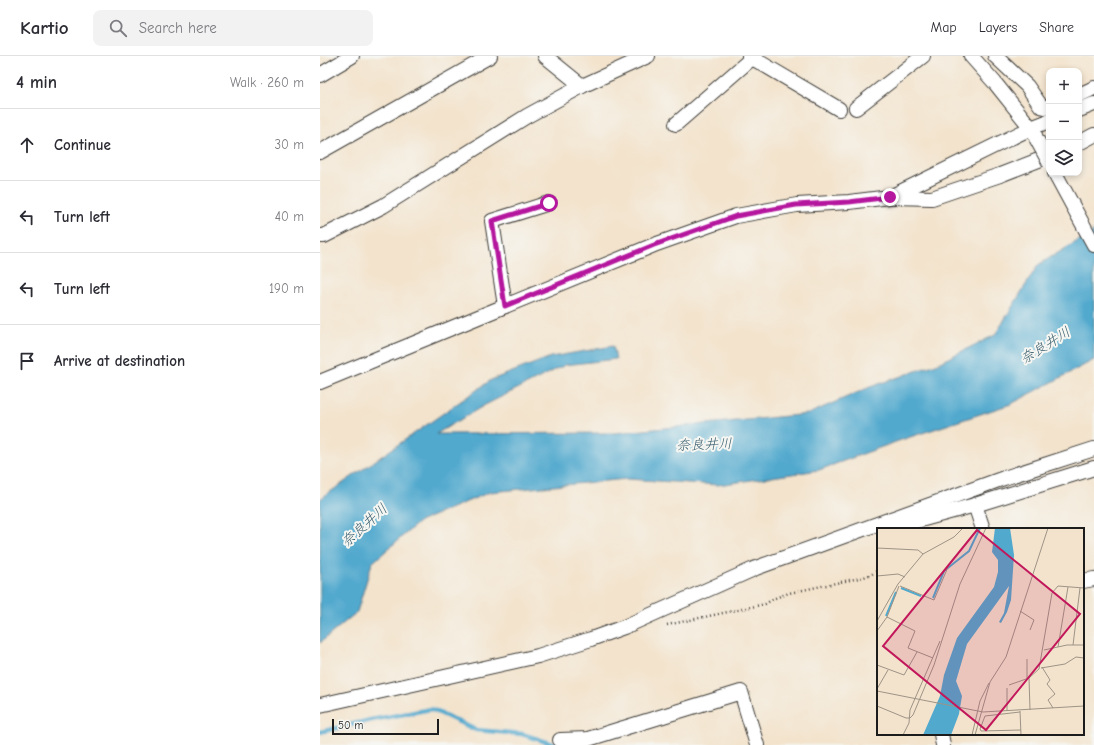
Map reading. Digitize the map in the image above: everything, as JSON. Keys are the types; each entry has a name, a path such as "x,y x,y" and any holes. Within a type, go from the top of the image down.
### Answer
{"street":[{"path":"320,75 352,56"},
{"path":"320,152 490,56"},
{"path":"545,56 582,86"},
{"path":"320,236 324,236 383,206 527,116 582,86 648,56"},
{"path":"856,108 923,56"},
{"path":"971,56 995,83 1034,133 1046,156"},
{"path":"995,56 1026,86 1041,106 1046,107"},
{"path":"676,124 750,57 839,109"},
{"path":"1082,93 1094,88"},
{"path":"1082,109 1094,104"},
{"path":"890,197 1034,133 1046,123"},
{"path":"1082,141 1094,135"},
{"path":"320,382 654,245 736,216 796,205 849,202 890,197 932,198 1000,175 1046,157"},
{"path":"1057,176 1094,245"},
{"path":"505,306 492,221 549,203"},
{"path":"320,705 538,656 591,639 624,627 756,568 1004,478 1094,450"},
{"path":"891,528 975,505 1094,468"},
{"path":"975,505 983,528"},
{"path":"862,529 877,530"},
{"path":"1084,581 1094,579"},
{"path":"560,740 588,739 741,692 758,745"},
{"path":"941,735 943,745"}],"water":[{"name":"奈良井川","path":"1094,231 1094,360 1011,404 901,440 819,470 718,485 627,479 490,492 419,522 372,563 357,612 320,643 320,499 491,380 551,357 613,346 616,359 565,365 485,405 436,434 614,433 808,414 870,387 936,364 995,335 1038,265"}],"waterway":[{"path":"320,732 371,720 431,709 476,730 522,734 560,745"}],"route":[{"path":"549,203 492,221 505,306 654,245 736,216 796,205 849,202 890,197"}]}
